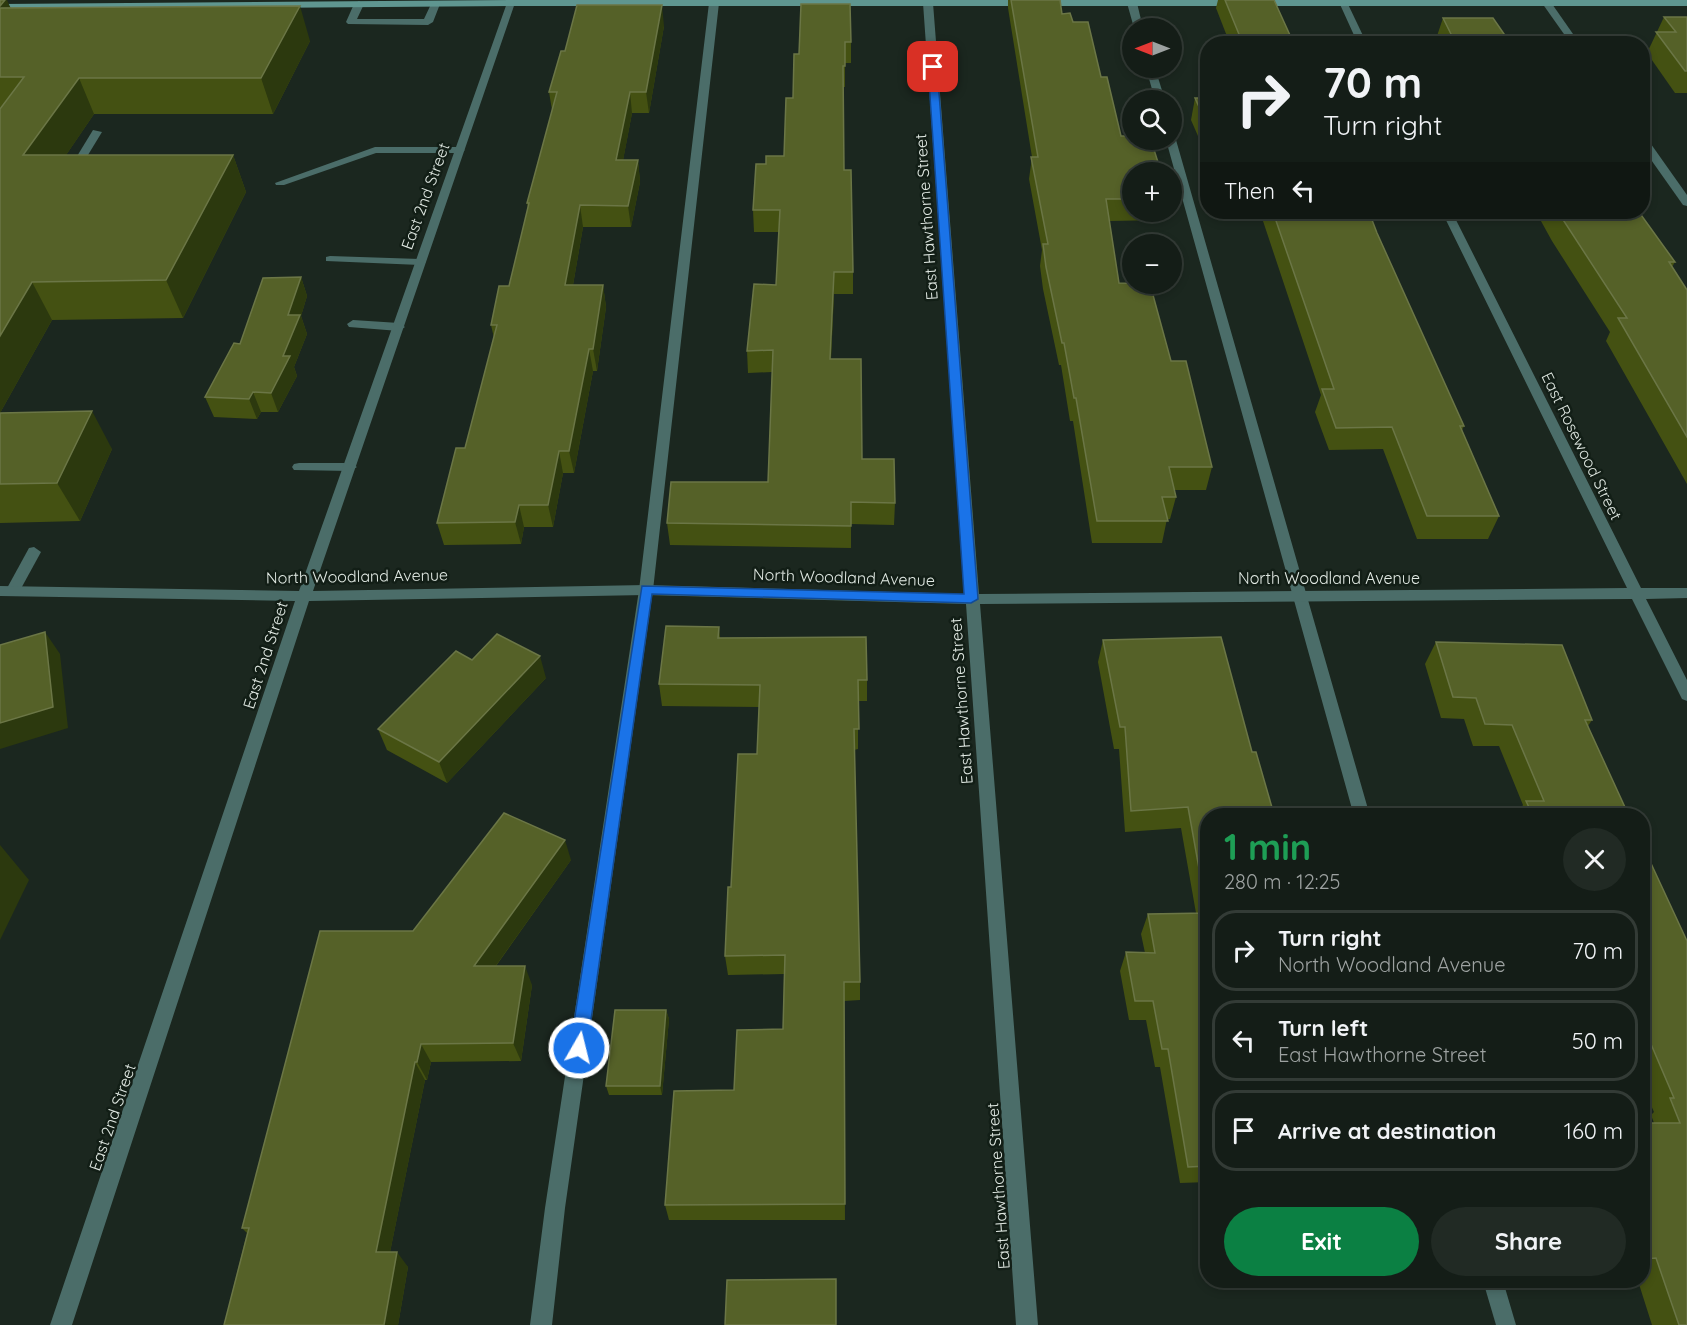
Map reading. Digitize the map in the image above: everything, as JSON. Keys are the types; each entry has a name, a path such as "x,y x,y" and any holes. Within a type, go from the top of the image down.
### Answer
{"main road":[{"path":"0,7 512,2 1687,3"}],"street":[{"path":"1342,1 1359,36"},
{"name":"East 2nd Street","path":"61,1325 304,596 512,2"},
{"path":"541,1325 555,1208 646,590 714,3"},
{"name":"East Hawthorne Street","path":"928,3 1027,1325"},
{"path":"1132,3 1136,18"},
{"path":"1547,3 1570,36"},
{"path":"359,4 351,22 428,22 435,4"},
{"path":"113,14 120,5"},
{"path":"65,182 97,132"},
{"path":"280,183 375,150 460,150"},
{"path":"1174,150 1360,808"},
{"path":"1650,151 1687,203"},
{"name":"East Rosewood Street","path":"1450,219 1687,695"},
{"path":"330,258 420,262"},
{"path":"353,324 399,327"},
{"path":"299,467 350,467"},
{"path":"7,591 34,552"},
{"name":"North Woodland Avenue","path":"7,591 304,596 646,590 971,599 1687,593"},
{"path":"1495,1288 1506,1325"}],"building":[{"path":"1011,0 1060,0 1062,14 1070,13 1073,22 1088,22 1101,77 1107,77 1122,136 1122,150 1154,150 1158,162 1122,162 1122,199 1106,199 1119,283 1122,283 1122,294 1153,294 1171,361 1186,361 1212,467 1169,467 1176,497 1162,497 1168,521 1097,521 1076,398 1074,398 1046,267 1043,244 1048,244 1031,157 1038,157"},
{"path":"1225,0 1274,0 1290,36 1240,36"},
{"path":"801,4 850,4 851,42 845,42 845,66 843,66 844,170 851,170 853,272 834,272 830,359 861,359 862,459 894,459 895,503 851,502 851,526 667,523 671,482 768,482 773,350 747,351 754,284 776,285 780,210 753,210 756,164 766,164 766,156 784,156 786,98 793,98 794,54 799,54"},
{"path":"577,5 662,5 646,92 630,92 616,160 638,160 628,206 580,205 565,285 603,285 593,349 589,349 569,451 559,451 548,505 519,505 515,522 437,523 456,448 465,448 497,325 491,325 499,286 509,286 529,203 527,203 557,92 549,92 561,51 565,51"},
{"path":"300,6 261,78 79,78 23,155 233,155 166,280 32,282 0,336 0,109 24,77 0,77 0,8"},
{"path":"1664,17 1687,17 1687,71 1656,32 1676,32"},
{"path":"1443,18 1493,18 1505,36 1452,36"},
{"path":"1195,98 1200,98 1200,109"},
{"path":"1275,219 1372,219 1464,426 1460,426 1499,516 1427,516 1392,427 1336,428 1322,389 1334,389"},
{"path":"1563,219 1644,219 1675,262 1669,262 1687,290 1687,437 1618,318 1627,318"},
{"path":"301,277 288,315 300,315 283,356 290,356 271,393 253,392 249,399 205,397 234,343 240,344 263,278"},
{"path":"92,411 57,483 0,484 0,413"},
{"path":"666,626 719,627 718,638 866,637 867,680 858,680 859,729 854,729 860,982 844,982 845,1204 665,1205 674,1091 734,1090 737,1030 783,1029 785,955 725,956 738,754 757,754 760,685 659,684"},
{"path":"45,632 53,707 0,723 0,645"},
{"path":"497,634 540,656 439,762 378,729 456,651 472,660"},
{"path":"1221,637 1252,752 1256,752 1272,808 1200,808 1200,874 1188,807 1131,811 1125,727 1120,727 1103,640"},
{"path":"1436,642 1562,645 1592,720 1585,720 1625,808 1529,808 1526,801 1544,801 1512,725 1485,724 1476,698 1453,697"},
{"path":"504,813 565,840 474,966 525,966 513,1043 421,1044 417,1062 415,1062 376,1252 397,1252 384,1325 224,1325 249,1228 242,1228 320,931 413,931"},
{"path":"1650,861 1687,941 1687,1325 1679,1325 1656,1258 1650,1258 1650,1123 1680,1123 1670,1098 1674,1098 1650,1042"},
{"path":"1200,913 1200,1166 1188,1167 1168,1049 1162,1049 1153,1001 1135,1001 1126,952 1155,953 1148,914"},
{"path":"615,1010 666,1010 660,1086 606,1086"},
{"path":"836,1279 836,1325 725,1325 727,1280"}],"route":[{"path":"579,1048 646,590 971,599 933,67"}]}
